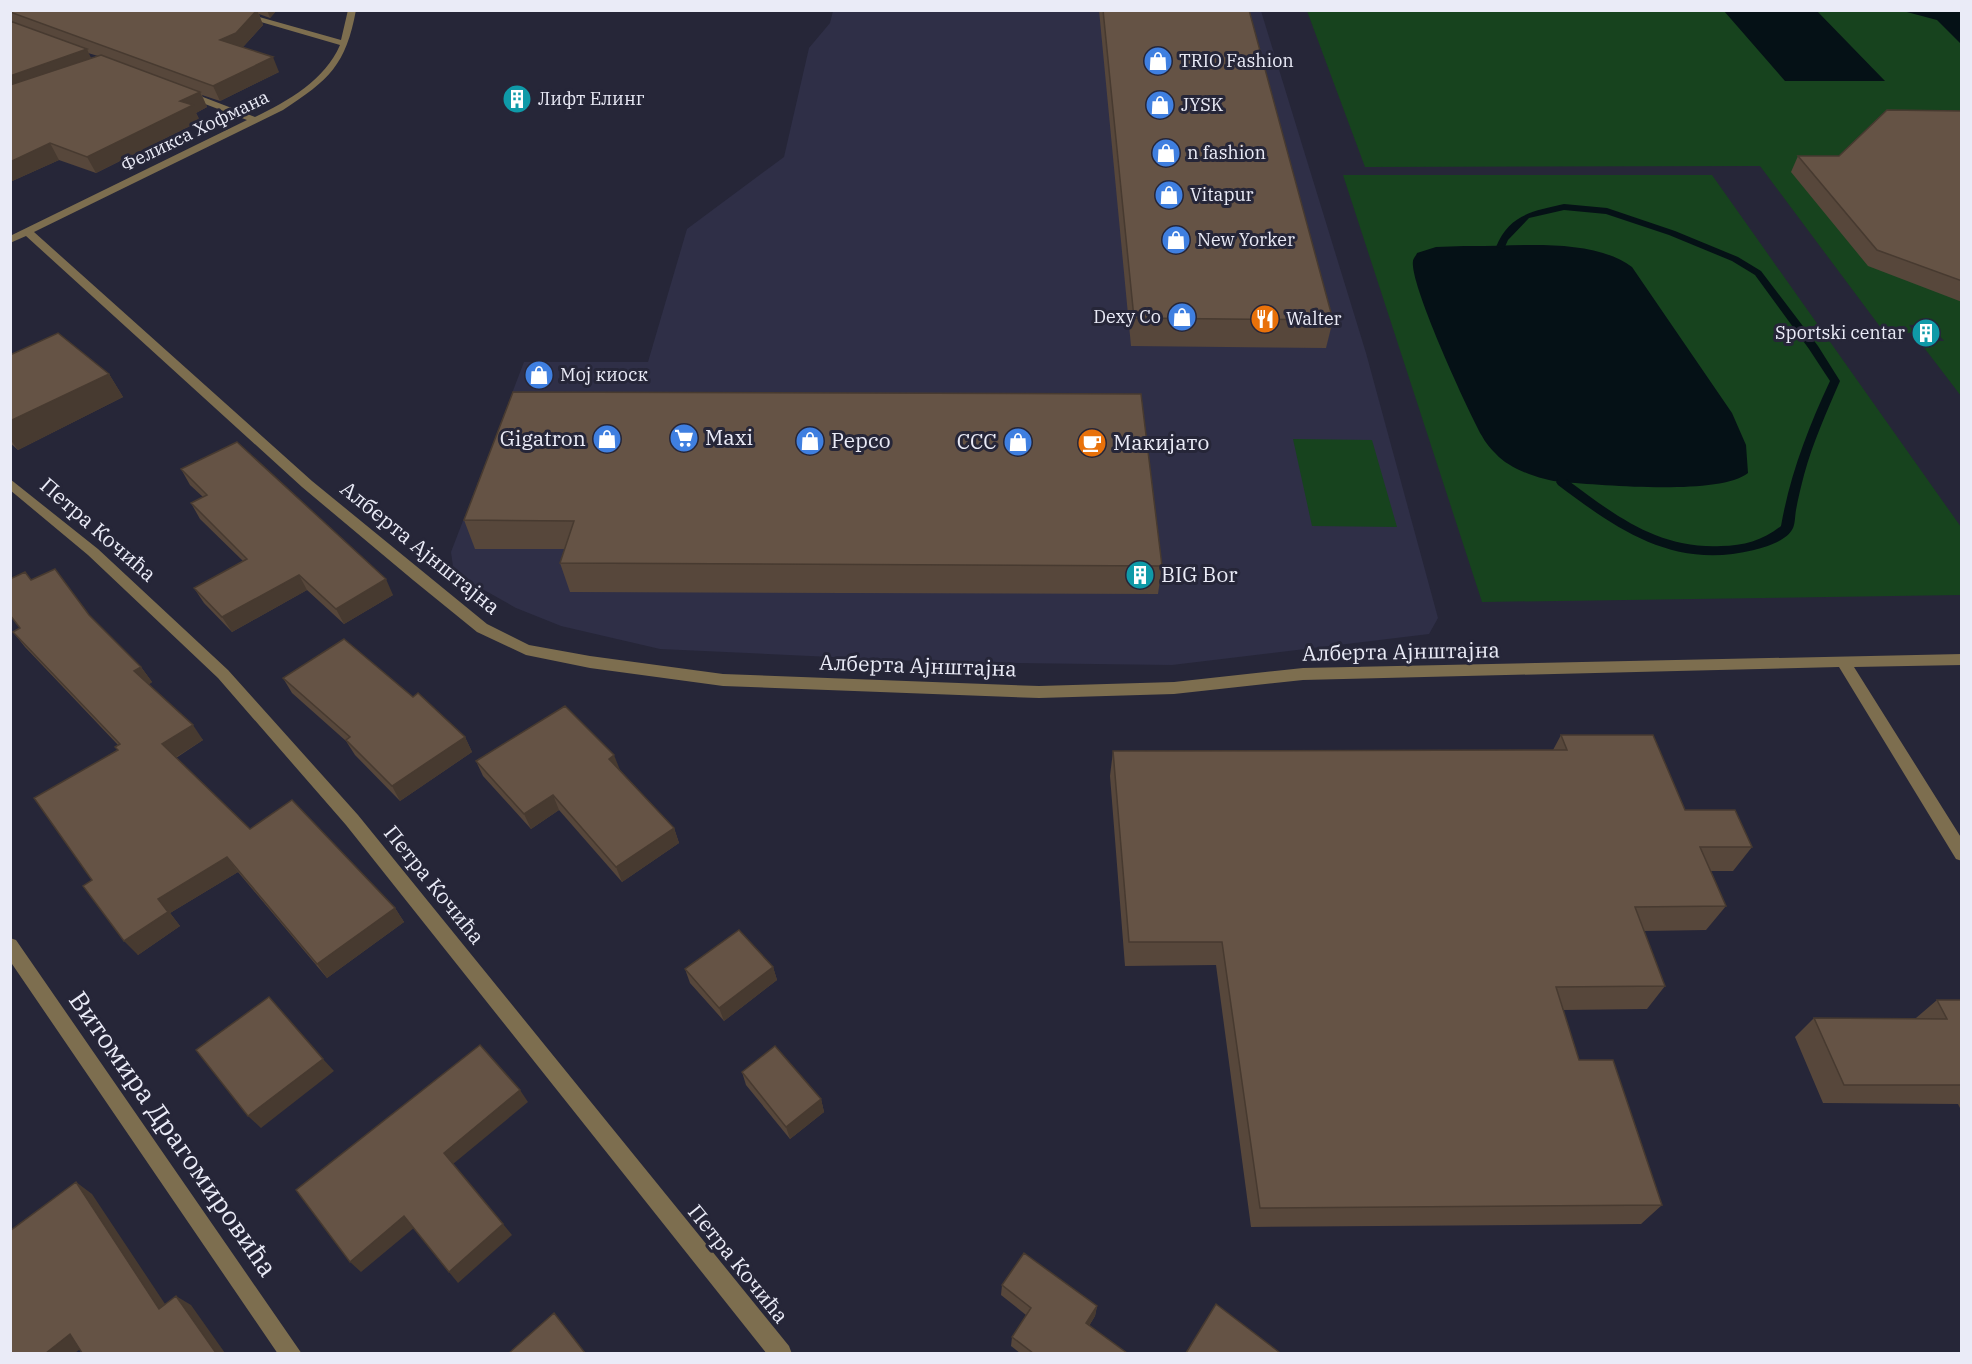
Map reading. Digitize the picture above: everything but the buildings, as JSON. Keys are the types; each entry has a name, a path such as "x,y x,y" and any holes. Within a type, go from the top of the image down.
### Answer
{"street":[{"path":"224,10 345,44"},
{"name":"Феликса Хофмана","path":"10,240 255,120 301,95 333,65 345,44 352,10"},
{"path":"177,90 255,120"},
{"name":"Алберта Ајнштајна","path":"27,232 307,484 418,577 482,627 526,650 590,662 723,680 1039,692 1174,688 1303,674 1962,658"},
{"name":"Петра Кочића","path":"10,483 93,552 223,674 352,820 781,1353"},
{"path":"1843,662 1962,854"},
{"name":"Витомира Драгомировића","path":"10,946 291,1353"}],"shaded area":[{"name":"BIG Bor","path":"833,11 1261,11 1366,353 1438,618 1429,634 1172,665 938,662 660,649 561,626 516,608 454,573 451,552 524,362 648,362 687,229 784,157 809,48 830,23"},
{"path":"1724,11 1817,11 1885,81 1785,81"},
{"path":"1903,11 1961,11 1961,44 1937,20"},
{"path":"1528,245 1574,247 1595,251 1615,257 1632,267 1732,413 1746,445 1748,473 1733,480 1712,485 1687,487 1562,482 1527,473 1509,465 1492,450 1475,422 1429,319 1414,274 1413,261 1417,253 1436,247"}],"green space":[{"path":"1307,11 1961,11 1961,396 1919,341 1944,341 1931,325 1909,325 1915,333 1884,332 1760,166 1365,167"},
{"path":"1343,175 1712,175 1961,527 1961,595 1482,602"},
{"path":"1293,439 1372,440 1397,527 1312,526"}],"waterway":[{"path":"1501,247 1504,239 1526,216 1564,207 1607,211 1672,233 1735,259 1758,273 1814,348 1835,381 1805,453 1794,490 1787,528 1776,537 1755,546 1714,551 1686,549 1660,543 1634,532 1562,482"}],"place":[{"name":"TRIO Fashion","path":"1158,61"},
{"name":"Лифт Елинг","path":"517,99"},
{"name":"JYSK","path":"1160,105"},
{"name":"n fashion","path":"1166,153"},
{"name":"Vitapur","path":"1169,195"},
{"name":"New Yorker","path":"1176,240"},
{"name":"Dexy Co","path":"1182,317"},
{"name":"Walter","path":"1265,319"},
{"name":"Sportski centar","path":"1926,333"},
{"name":"Мој киоск","path":"539,375"},
{"name":"Maxi","path":"684,438"},
{"name":"Gigatron","path":"607,439"},
{"name":"Pepco","path":"810,441"},
{"name":"CCC","path":"1018,442"},
{"name":"Макијато","path":"1092,443"},
{"name":"BIG Bor","path":"1140,575"}]}
